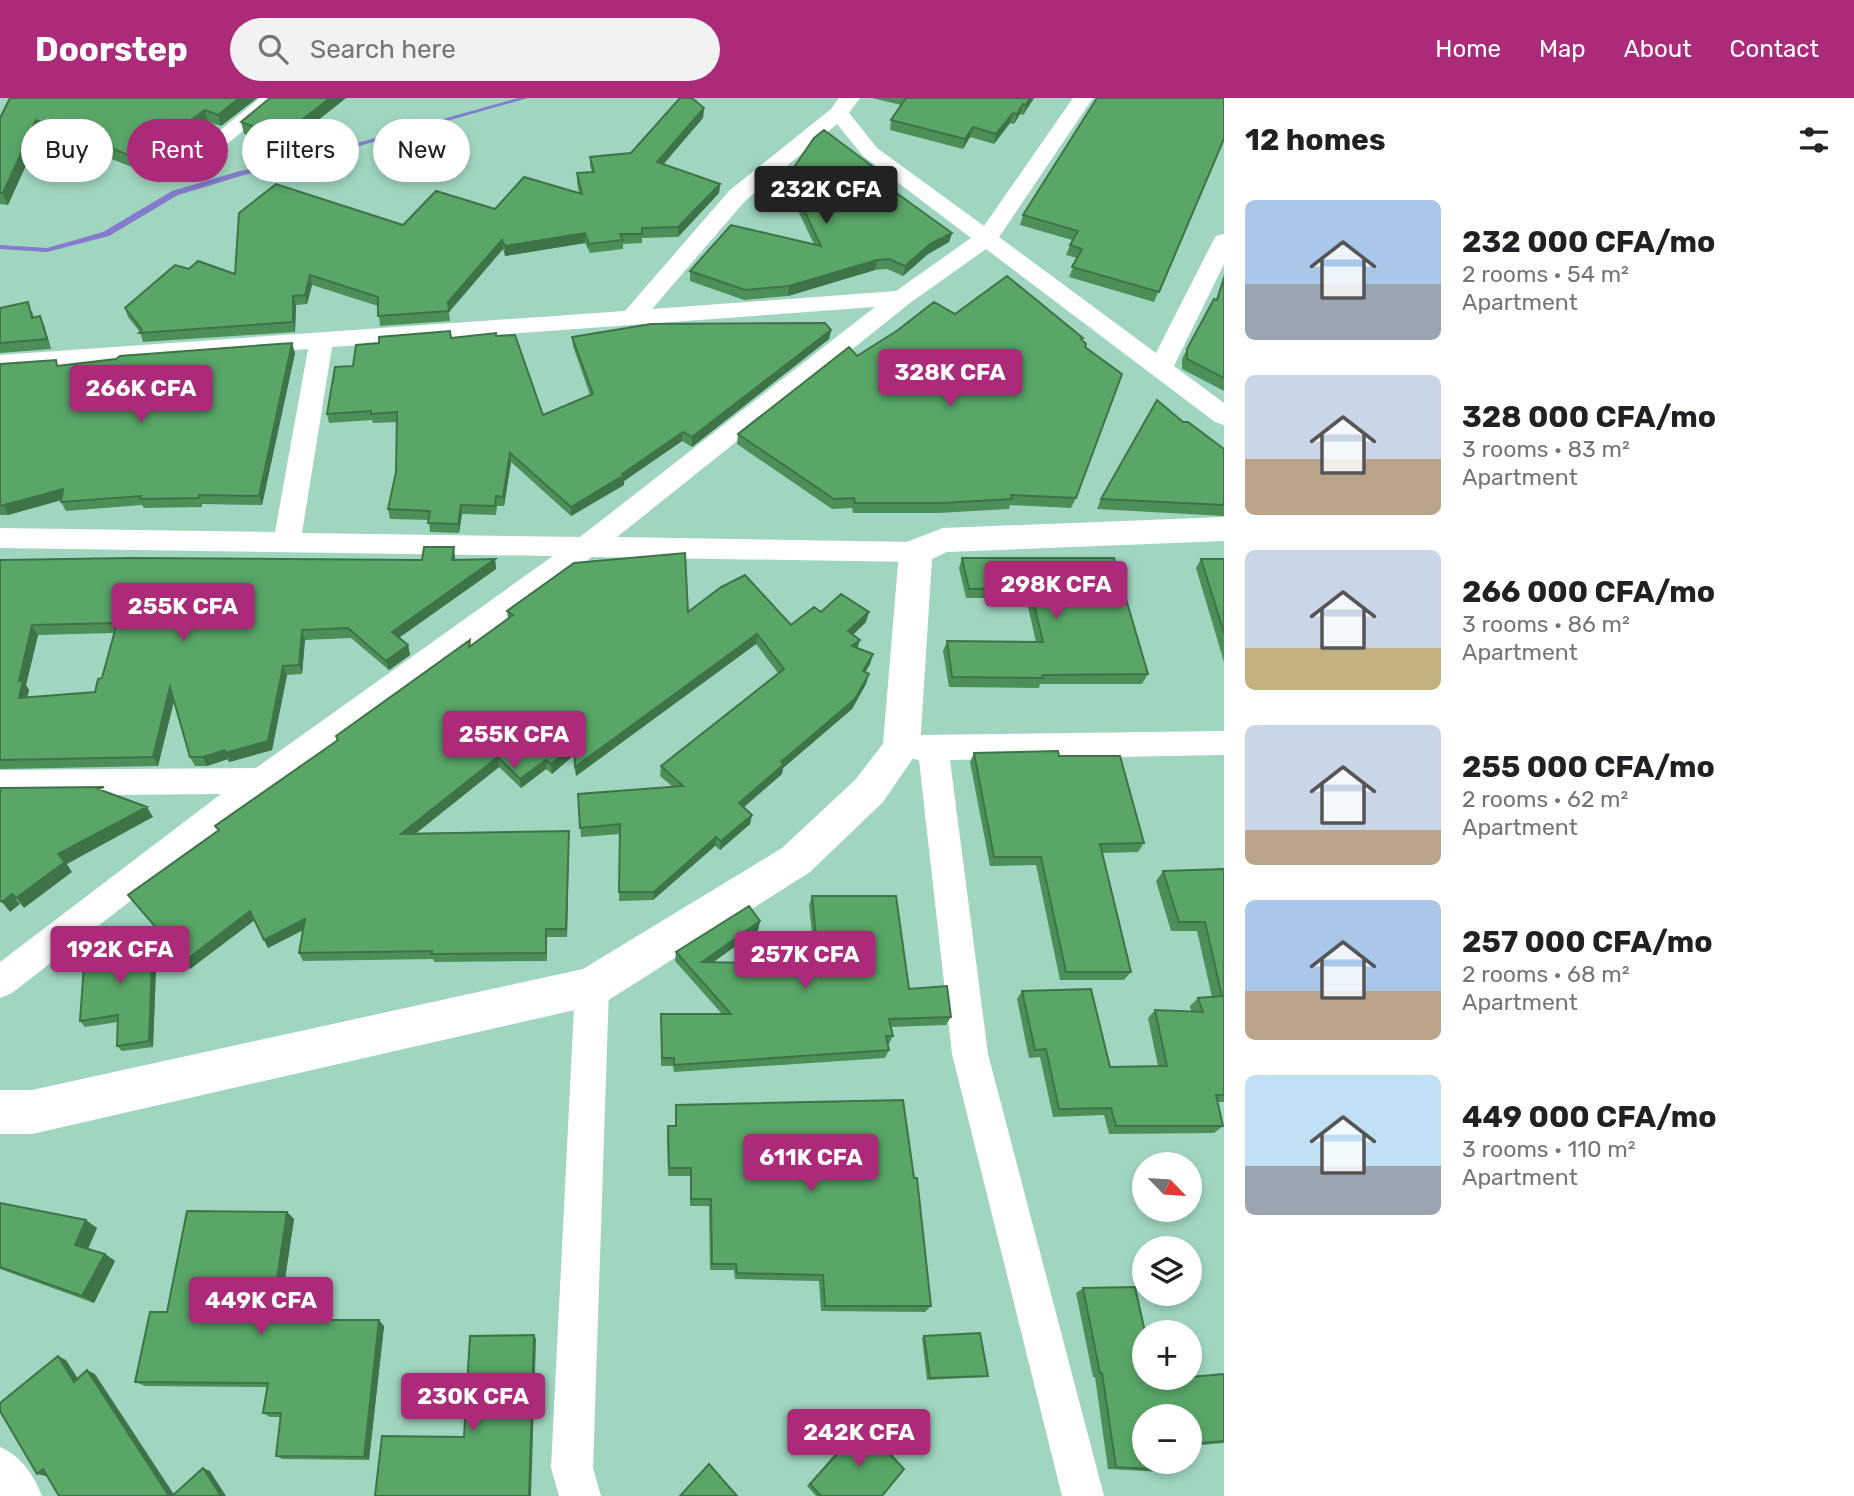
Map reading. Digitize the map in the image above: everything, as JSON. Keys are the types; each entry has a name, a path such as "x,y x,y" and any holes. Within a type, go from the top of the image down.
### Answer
{"street":[{"path":"228,134 273,98"},
{"path":"0,982 262,781 586,547 902,298 988,237 1083,98"},
{"path":"632,317 737,196 844,105 870,152 988,237 1224,416"},
{"path":"1160,367 1224,241"},
{"path":"0,363 902,298"},
{"path":"287,543 321,341"},
{"path":"0,538 916,552 943,540 1224,529"},
{"path":"916,552 917,748 970,1054 1083,1496"},
{"path":"0,1112 33,1112 592,987 796,860 917,748 1224,743"},
{"path":"0,783 262,781"},
{"path":"580,1496 572,1468 592,987"},
{"path":"0,1468 22,1496"}],"building":[{"path":"10,98 239,98 218,115 205,110 192,119 127,119 127,154 113,149 113,119 21,119 21,153 3,193 0,193 0,118"},
{"path":"270,98 330,98 303,119 245,119"},
{"path":"680,98 692,98 704,108 657,162 720,184 678,227 642,228 642,234 620,234 623,240 589,244 585,233 505,246 502,240 448,302 449,311 378,316 378,297 310,275 305,295 293,296 293,322 139,333 142,330 125,308 175,265 189,269 198,261 235,274 239,213 276,184 403,225 436,191 495,209 524,177 582,194 577,173 594,172 590,157 631,153"},
{"path":"906,98 1030,98 996,134 973,127 965,139 891,120"},
{"path":"1097,98 1224,98 1224,139 1159,292 1072,267 1082,249 1070,245 1078,231 1023,215"},
{"path":"824,130 880,172 877,179 952,233 930,244 905,266 889,259 877,260 789,286 745,290 690,271 731,225 821,246 788,176 814,138"},
{"path":"1007,276 1083,338 1081,339 1086,344 1085,347 1122,374 1076,498 1011,495 1012,499 941,503 855,503 854,498 834,499 738,434 849,347 857,356 898,330 934,302 955,314"},
{"path":"1224,278 1224,378 1187,359 1187,349 1214,299 1217,300"},
{"path":"28,302 32,318 40,316 47,339 0,343 0,308"},
{"path":"825,323 831,330 692,437 683,432 622,474 624,475 571,507 510,453 503,497 496,496 495,506 461,505 458,524 428,523 430,511 388,509 396,472 397,412 327,414 335,367 353,366 356,345 379,343 379,337 450,331 451,338 496,333 496,336 515,335 543,415 593,394 572,337 651,324"},
{"path":"292,343 259,496 199,495 199,498 140,499 141,496 61,502 63,489 0,506 0,364 56,360 57,366 116,359 120,356"},
{"path":"1157,400 1183,422 1188,422 1224,449 1224,505 1101,499"},
{"path":"424,547 454,547 452,560 495,559 392,632 408,645 386,661 348,628 302,630 299,665 283,666 268,741 225,753 225,750 203,757 190,757 170,687 153,757 0,760 0,560 422,560","holes":["117,623 102,678 98,679 95,692 19,698 23,680 19,681 32,625"]},
{"path":"685,553 688,612 721,587 745,575 791,625 814,607 821,612 841,594 869,612 848,631 860,640 852,646 873,654 863,671 869,674 855,699 781,762 784,764 739,803 752,815 721,841 716,837 654,892 619,892 620,824 580,828 578,794 683,786 661,766 784,669 757,634 575,767 574,746 551,764 546,760 520,779 498,757 401,834 569,831 566,929 546,929 546,953 299,953 305,919 264,940 250,911 185,961 128,895 219,830 215,826 338,740 336,736 470,640 469,647 513,615 507,611 574,563"},
{"path":"962,558 1114,558 1148,674 1042,675 1043,678 952,677 947,641 1043,642 1030,588 969,589"},
{"path":"1201,559 1224,559 1224,633"},
{"path":"1058,751 1059,756 1120,756 1144,843 1100,844 1131,972 1066,972 1041,857 994,857 974,753"},
{"path":"104,787 98,789 147,807 58,854 65,862 16,898 12,894 2,902 0,788"},
{"path":"1224,869 1224,1095 1216,1095 1223,1126 1116,1126 1111,1108 1059,1109 1046,1049 1035,1050 1022,991 1091,989 1110,1067 1167,1066 1155,1010 1203,1012 1198,998 1222,996 1205,922 1179,922 1163,871"},
{"path":"812,896 896,896 909,989 947,986 951,1017 889,1019 893,1036 886,1036 889,1050 674,1065 674,1058 662,1058 661,1014 731,1014 676,952 749,906 760,921 702,962 808,964 820,976"},
{"path":"153,935 149,1041 117,1046 118,1015 80,1021 85,951 104,951 107,936"},
{"path":"903,1100 914,1178 917,1178 931,1306 825,1306 823,1275 737,1273 736,1264 712,1264 711,1199 691,1199 691,1168 669,1168 668,1126 676,1126 676,1105"},
{"path":"0,1203 86,1220 75,1245 105,1254 82,1296 0,1267"},
{"path":"187,1211 287,1212 271,1320 379,1320 364,1457 276,1456 281,1413 263,1413 268,1383 135,1382 150,1312 167,1312"},
{"path":"1132,1287 1132,1306 1139,1306 1142,1320 1132,1320 1132,1390 1202,1390 1202,1376 1224,1374 1224,1441 1202,1443 1202,1404 1132,1404 1132,1468 1116,1467 1102,1373 1083,1288"},
{"path":"980,1333 988,1376 930,1378 924,1336"},
{"path":"534,1335 529,1496 375,1496 382,1436 464,1437 470,1336"},
{"path":"58,1356 74,1382 87,1370 169,1496 59,1496 43,1469 37,1474 0,1411 0,1403"},
{"path":"863,1425 904,1469 882,1496 821,1496 810,1484"},
{"path":"709,1464 737,1496 680,1496"},
{"path":"203,1468 221,1496 172,1496"}],"waterway":[{"path":"0,247 47,250 106,234 175,193 243,173 301,161 525,98"}]}
